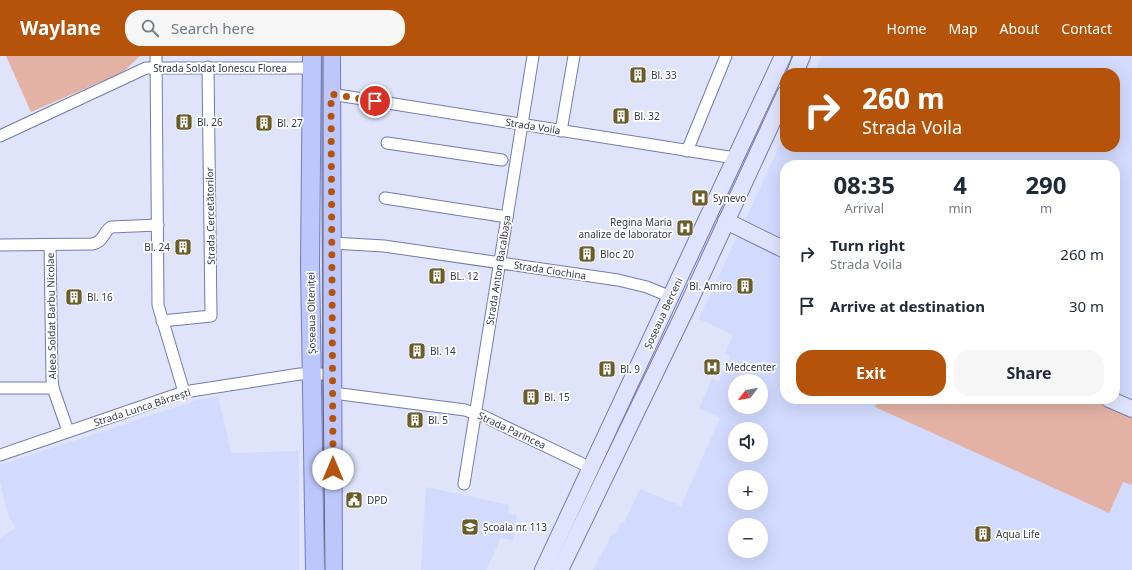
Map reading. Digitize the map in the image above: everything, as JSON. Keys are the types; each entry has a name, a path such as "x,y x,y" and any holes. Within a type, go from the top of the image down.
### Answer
{"main road":[{"name":"Șoseaua Olteniței","path":"331,56 333,570"},
{"name":"Șoseaua Berceni","path":"544,570 783,56"},
{"path":"797,68 802,56"},
{"name":"Șoseaua Olteniței","path":"312,62 310,265 315,570"},
{"name":"Șoseaua Berceni","path":"560,570 648,389 780,105"},
{"path":"726,221 780,248"},
{"path":"632,381 648,389"},
{"path":"1120,404 1132,409"}],"street":[{"name":"Strada Anton Bacalbașa","path":"464,484 533,56"},
{"path":"561,131 574,56"},
{"path":"687,151 726,56"},
{"path":"156,61 158,305 184,392"},
{"name":"Strada Soldat Ionescu Florea","path":"0,136 156,61 208,67 312,62"},
{"name":"Strada Cercetătorilor","path":"162,322 211,316 208,67"},
{"name":"Strada Voila","path":"331,94 735,158"},
{"path":"387,143 502,160"},
{"path":"385,198 507,217"},
{"name":"Aleea Soldat Barbu Nicolae","path":"0,245 92,244 101,240 107,229 111,227 158,225"},
{"name":"Strada Ciochina","path":"332,243 384,246 500,262 625,282 647,287 671,297"},
{"name":"Aleea Soldat Barbu Nicolae","path":"50,245 53,388 68,431"},
{"name":"Strada Lunca Bârzești","path":"0,455 184,392 312,374 333,374"},
{"name":"Aleea Soldat Barbu Nicolae","path":"0,388 53,388"},
{"name":"Strada Parincea","path":"333,393 451,408 475,413 591,468"}],"shaded area":[{"path":"6,56 140,56 123,72 31,112"},
{"path":"822,56 1132,56 1132,405 1120,399 1120,160 780,160 780,242 743,224 780,145 780,152 1120,152 1120,68 816,68"},
{"path":"741,228 780,248 780,404 876,404 1109,512 1123,481 1132,485 1132,570 593,570 612,534 614,535 621,522 624,523 640,489 681,506 720,418 699,408 712,379 719,381 730,356 724,354 733,335 699,319"},
{"path":"218,396 231,453 299,451 299,570 0,570 0,538 15,528 7,512 0,482 0,465 198,400"},
{"path":"876,404 1109,404 1132,415 1132,485 1123,482 1109,513 875,407"},
{"name":"Școala nr. 113","path":"426,487 509,505 508,514 517,515 513,540 501,538 486,570 421,570"}],"tram line":[{"path":"323,56 323,374 325,570"}],"place":[{"name":"Bl. 33","path":"638,75"},
{"name":"Bl. 32","path":"621,116"},
{"name":"Bl. 26","path":"184,122"},
{"name":"Bl. 27","path":"264,123"},
{"name":"Synevo","path":"700,198"},
{"name":"Regina Maria analize de laborator","path":"685,228"},
{"name":"Bl. 24","path":"183,247"},
{"name":"Bloc 20","path":"587,254"},
{"name":"BL. 12","path":"437,276"},
{"name":"Bl. Amiro","path":"745,286"},
{"name":"Bl. 16","path":"74,297"},
{"name":"Bl. 14","path":"417,351"},
{"name":"Medcenter","path":"712,367"},
{"name":"Bl. 9","path":"607,369"},
{"name":"Bl. 15","path":"531,397"},
{"name":"Bl. 5","path":"415,420"},
{"name":"DPD","path":"354,500"},
{"name":"Școala nr. 113","path":"470,527"},
{"name":"Aqua Life","path":"983,534"}],"route":[{"path":"333,469 331,94 375,101"}]}
